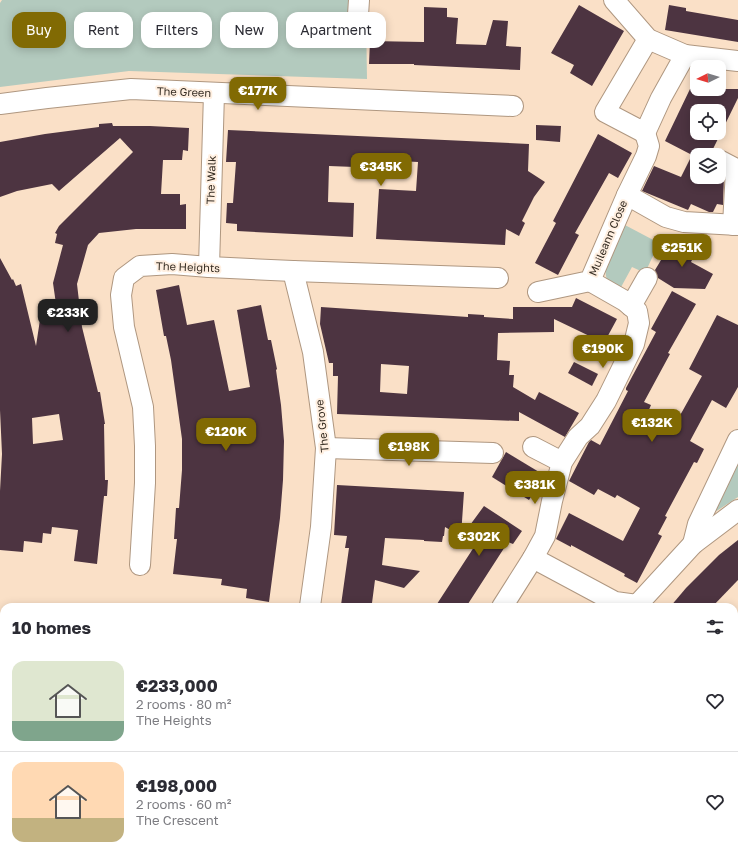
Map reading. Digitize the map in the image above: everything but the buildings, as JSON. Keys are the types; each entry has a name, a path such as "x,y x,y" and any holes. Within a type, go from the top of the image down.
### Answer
{"street":[{"path":"614,0 648,39 685,55 738,61"},
{"path":"648,39 605,112 645,133 661,98 685,55"},
{"name":"The Green","path":"0,104 131,89 514,106"},
{"name":"The Walk","path":"208,267 214,93"},
{"name":"Muileann Close","path":"590,281 650,146 645,133"},
{"path":"627,195 666,216 684,222 735,225 736,169 726,164"},
{"name":"The Heights","path":"140,565 145,483 145,438 143,407 124,327 121,295 124,278 140,266 172,264 293,271 498,278"},
{"name":"The Grove","path":"293,271 313,352 326,448 321,527 310,603"},
{"path":"505,603 545,536 562,462 578,437 590,426 606,401 634,344 639,323 637,311 631,306 647,278"},
{"name":"Muileann Close","path":"538,292 590,281 631,306"},
{"path":"693,544 698,524 738,440"},
{"path":"532,447 562,462"},
{"path":"326,448 493,453"},
{"path":"533,558 615,602 641,602 693,544 738,511"}],"green space":[{"path":"2,0 349,0 348,12 286,12 286,48 367,48 367,79 129,71 0,87 0,3"},
{"path":"623,224 659,243 645,273 632,267 620,289 607,280 606,266 607,258"},
{"path":"738,460 738,497 715,512 712,510"}]}
